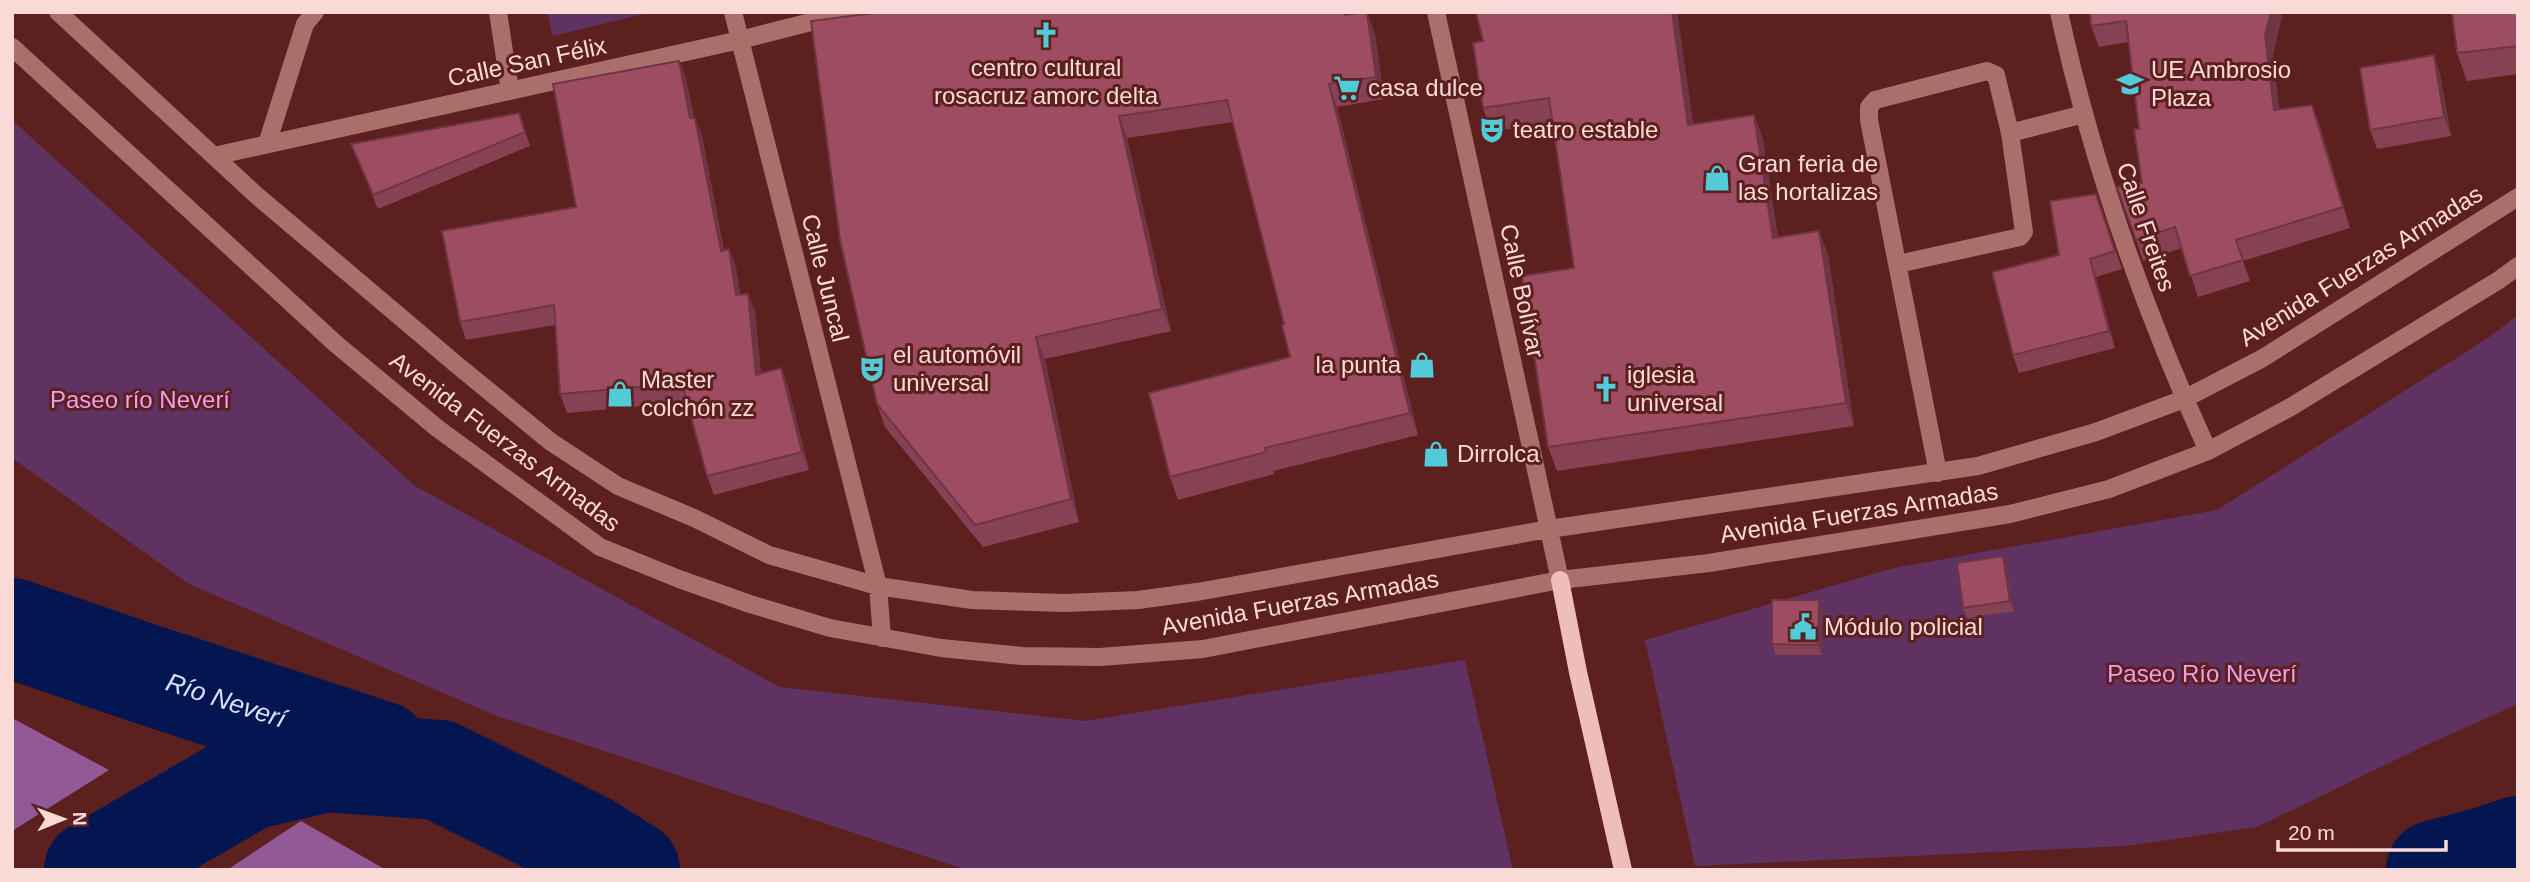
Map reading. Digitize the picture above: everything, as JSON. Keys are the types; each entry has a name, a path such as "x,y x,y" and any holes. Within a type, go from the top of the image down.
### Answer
{"main road":[{"path":"1560,580 1623,870"}],"street":[{"name":"Avenida Fuerzas Armadas","path":"58,12 214,156 457,365 551,442 618,486 694,518 769,555 878,586 972,600 1065,603 1138,600 1197,592 1549,529 1978,466 2096,432 2184,399 2263,358 2518,197"},
{"path":"267,144 305,24 315,12"},
{"path":"498,12 510,91"},
{"name":"Calle Juncal","path":"733,12 878,586 882,638"},
{"name":"Calle San Félix","path":"214,156 740,40 850,12"},
{"name":"Calle Bolívar","path":"1436,12 1560,580"},
{"name":"Calle Freites","path":"2059,12 2102,179 2140,290 2208,452"},
{"name":"Avenida Fuerzas Armadas","path":"12,47 336,344 437,428 600,547 679,579 830,628 941,648 1022,656 1100,657 1203,649 1560,580 1709,563 2010,514 2109,489 2208,452 2300,401 2518,266"},
{"path":"1898,264 2020,237 2024,232 2010,133 1996,75 1987,71 1875,100 1869,107 1869,120 1938,473"},
{"path":"2010,133 2084,114"}],"green space":[{"path":"547,12 652,12 553,36"},
{"name":"Paseo río Neverí","path":"12,120 415,486 780,687 1085,721 1465,660 1513,870 967,870 497,716 189,584 12,458"},
{"name":"Paseo Río Neverí","path":"2518,315 2518,704 2257,827 2126,846 1695,866 1645,640 1894,568 2217,510 2488,338"}],"shaded area":[{"path":"12,718 109,770 12,831"},
{"path":"301,821 386,870 227,870"}],"building":[{"path":"881,12 1344,12 1345,15 1367,12 1376,77 1329,84 1410,413 1265,448 1266,452 1170,477 1149,393 1290,357 1227,100 1119,116 1162,309 1036,337 1071,499 975,525 877,404 840,240 811,21"},
{"path":"1476,12 1672,12 1688,125 1754,115 1773,238 1819,231 1846,403 1548,447 1522,276 1574,268 1549,98 1483,108 1473,43 1483,41"},
{"path":"2090,12 2271,12 2265,35 2274,110 2312,105 2343,207 2236,240 2243,260 2190,276 2175,227 2136,240 2117,187 2142,183 2134,129 2139,129 2126,21 2091,26"},
{"path":"2452,12 2518,12 2518,46 2457,53"},
{"path":"2434,55 2444,117 2370,130 2360,68"},
{"path":"679,61 690,118 695,118 721,251 729,249 736,295 748,294 756,375 781,368 802,452 707,476 682,383 560,394 554,305 460,322 442,231 576,207 553,84"},
{"path":"519,113 525,132 373,195 351,144"},
{"path":"2096,194 2115,251 2090,259 2109,331 2013,355 1992,272 2059,255 2050,201"},
{"path":"2003,556 2010,601 1963,608 1957,563"},
{"path":"1772,600 1819,600 1818,645 1772,644"}],"waterway":[{"name":"Río Neverí","path":"12,628 380,751"},
{"name":"Río Neverí","path":"94,870 249,780 326,762 439,770 587,843 630,870"},
{"name":"Río Neverí","path":"2436,870 2518,846"}],"place":[{"name":"centro cultural rosacruz amorc delta","path":"1046,35"},
{"name":"UE Ambrosio Plaza","path":"2130,84"},
{"name":"casa dulce","path":"1347,88"},
{"name":"teatro estable","path":"1492,130"},
{"name":"Gran feria de las hortalizas","path":"1717,178"},
{"name":"la punta","path":"1422,365"},
{"name":"el automóvil universal","path":"872,369"},
{"name":"iglesia universal","path":"1606,389"},
{"name":"Master colchón zz","path":"620,394"},
{"name":"Dirrolca","path":"1436,454"},
{"name":"Módulo policial","path":"1803,627"}]}
